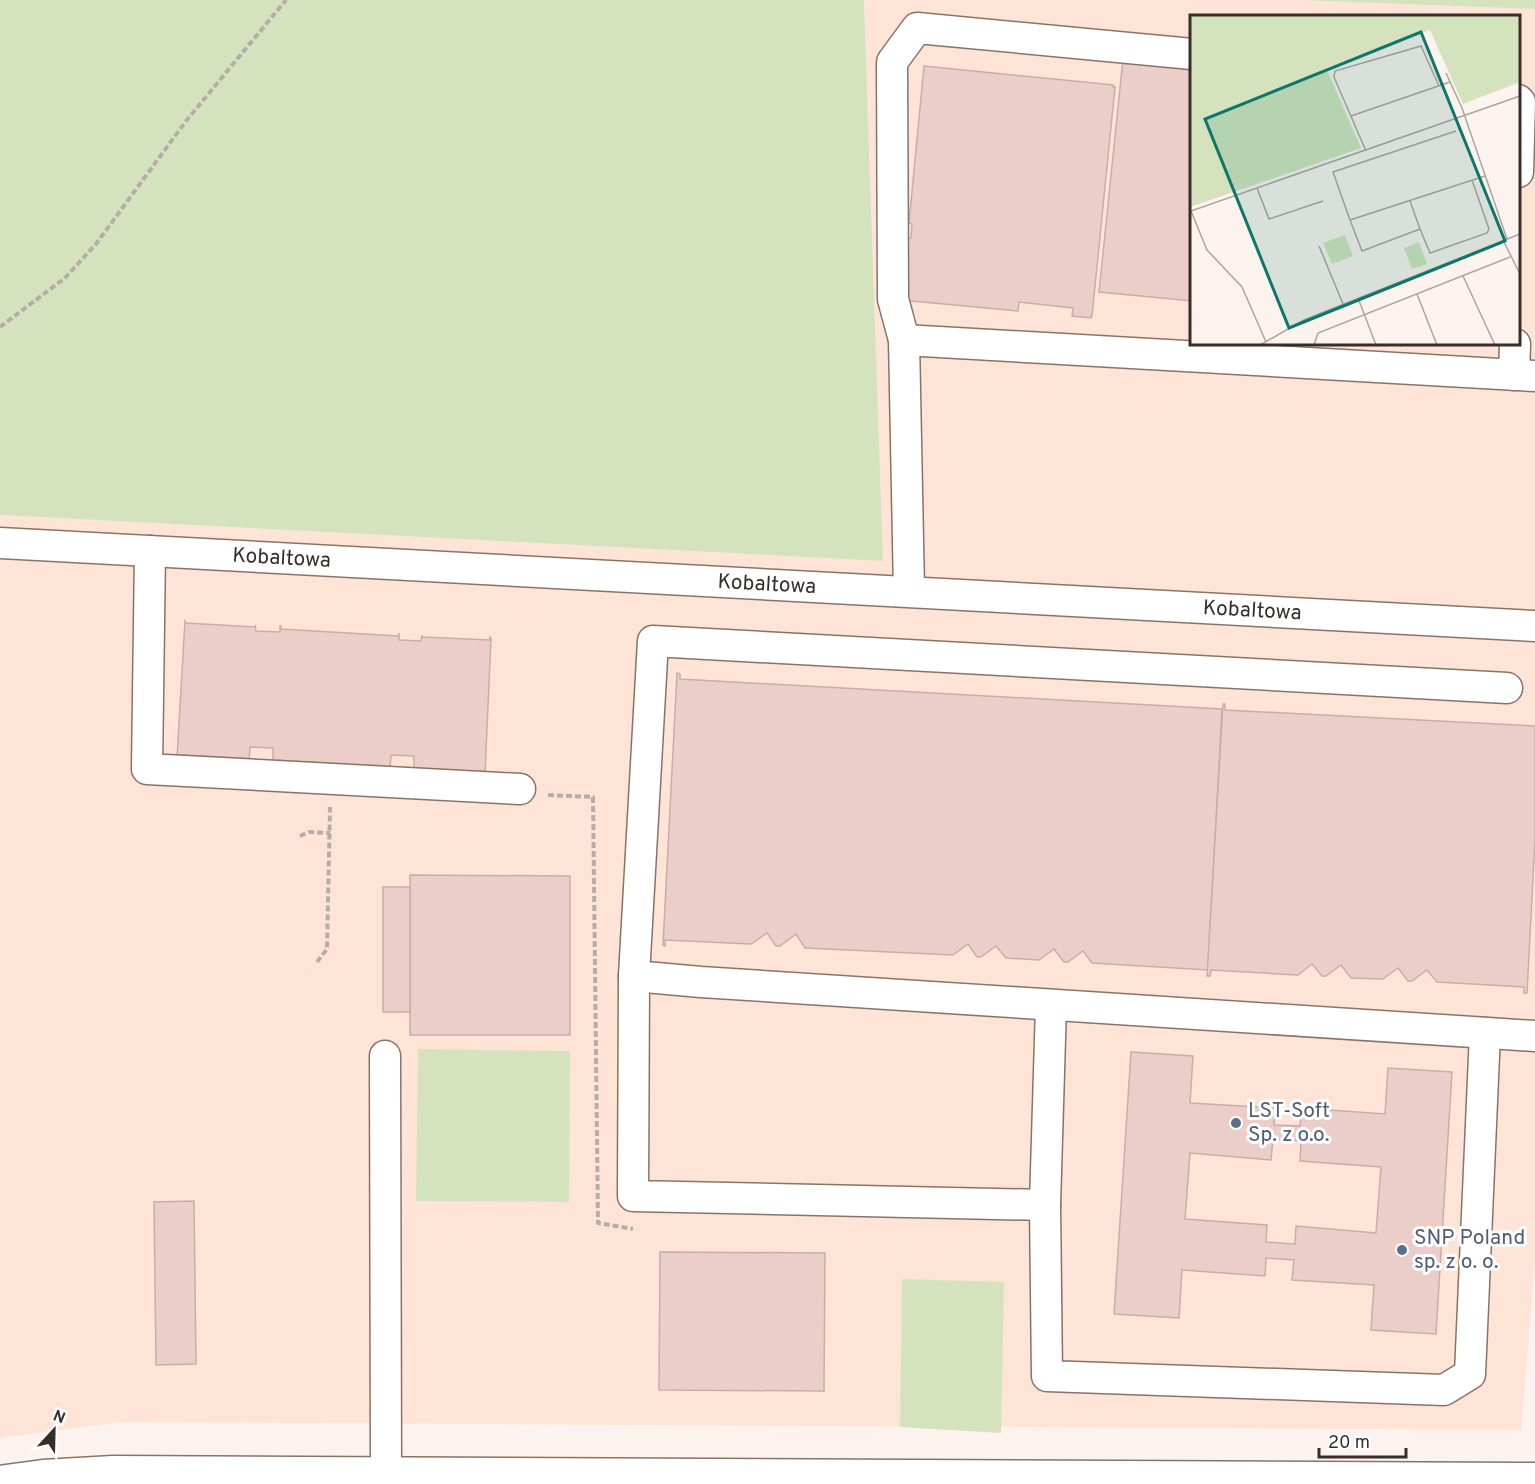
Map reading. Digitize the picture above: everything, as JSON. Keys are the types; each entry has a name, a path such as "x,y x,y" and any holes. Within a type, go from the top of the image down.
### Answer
{"street":[{"path":"909,591 904,340 893,299 892,62 917,28 1190,54"},
{"path":"904,340 1525,376 1515,345"},
{"name":"Kobaltowa","path":"0,543 1535,626"},
{"path":"150,551 147,769 520,789"},
{"path":"1045,1206 633,1196 634,976 653,641 1507,688"},
{"path":"634,976 1535,1036"},
{"path":"1051,1005 1045,1206 1047,1376 1444,1390 1470,1374 1485,1033"},
{"path":"385,1056 386,1472"},
{"path":"0,1481 44,1475 113,1471 386,1472 494,1479 1528,1480"}],"path":[{"path":"0,327 65,278 96,244 186,121 286,0"},
{"path":"317,962 327,948 331,779"},
{"path":"520,789 527,794 594,797 598,1223 633,1229"},
{"path":"300,837 309,832 330,833"}],"shaded area":[{"path":"864,0 1299,0 1535,9 1535,1264 1521,1430 121,1422 0,1438 0,515 883,561"}],"green space":[{"path":"0,0 864,0 883,561 0,515"},
{"path":"1299,0 1535,0 1535,9"},
{"path":"418,1049 570,1051 569,1202 416,1201"},
{"path":"902,1279 1004,1282 1001,1433 900,1427"}],"building":[{"path":"1123,59 1190,66 1190,301 1099,292"},
{"path":"924,66 1114,85 1091,318 1072,316 1073,308 1019,302 1018,311 902,300 908,238 911,238 912,224 909,223"},
{"path":"185,621 186,623 255,627 255,625 256,631 280,632 281,626 281,629 398,636 399,633 399,640 421,641 422,635 422,637 490,640 490,637 491,638 485,774 484,772 414,768 414,756 391,755 390,769 390,767 274,760 273,762 273,748 250,747 249,761 248,759 178,755 177,757"},
{"path":"677,673 680,674 680,679 1222,709 1208,970 1092,963 1083,951 1068,962 1064,962 1054,949 1039,960 1006,958 996,946 981,957 977,957 968,944 953,955 805,948 796,934 780,946 776,946 767,933 751,944 665,940 665,946 663,945"},
{"path":"1223,704 1225,704 1225,710 1535,726 1535,839 1527,993 1524,993 1524,987 1437,982 1427,970 1412,981 1408,981 1398,968 1383,979 1351,978 1341,965 1326,976 1322,976 1312,964 1298,975 1211,970 1210,976 1207,976"},
{"path":"410,875 570,876 570,1035 410,1035"},
{"path":"383,887 410,887 410,1012 383,1012"},
{"path":"1131,1052 1193,1056 1190,1103 1275,1108 1274,1125 1300,1126 1302,1108 1385,1114 1388,1068 1452,1072 1436,1334 1371,1330 1374,1285 1292,1280 1294,1260 1266,1258 1265,1276 1182,1270 1179,1318 1114,1314","holes":["1273,1139 1301,1141 1300,1161 1381,1167 1376,1233 1296,1226 1295,1244 1266,1242 1267,1225 1185,1219 1190,1153 1271,1160"]},
{"path":"194,1201 196,1364 156,1365 154,1202"},
{"path":"660,1252 825,1253 824,1391 659,1390"}],"place":[{"name":"LST-Soft Sp. z o.o.","path":"1236,1123"},
{"name":"SNP Poland sp. z o. o.","path":"1402,1250"}]}
